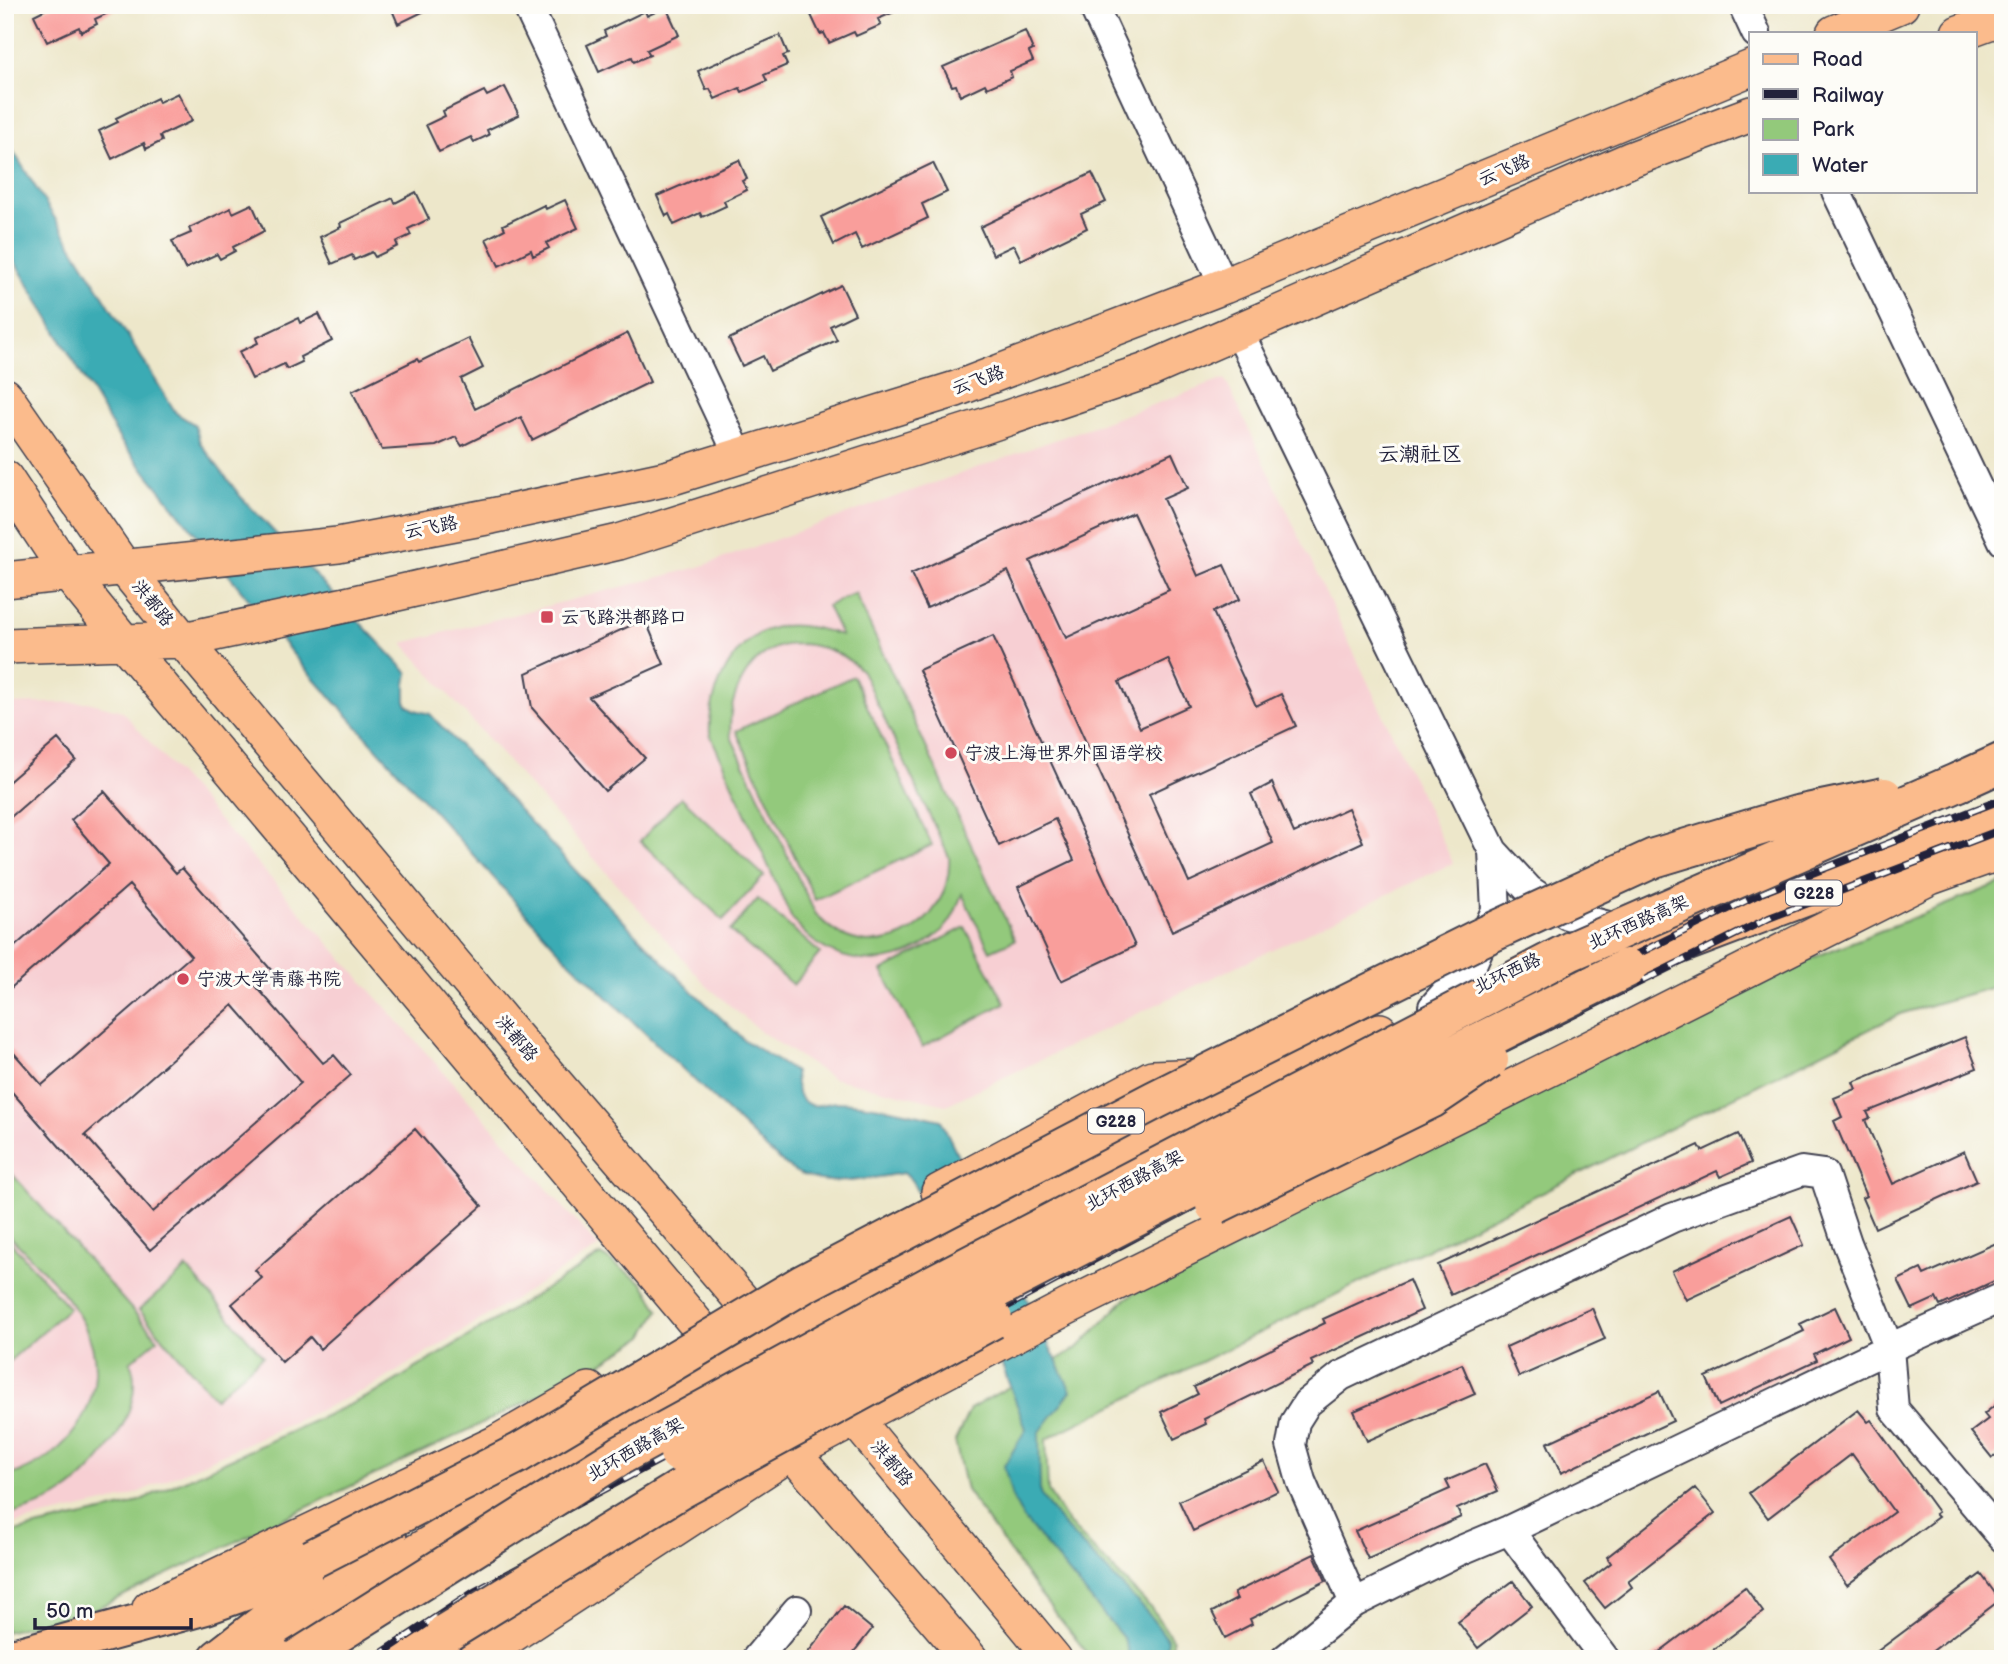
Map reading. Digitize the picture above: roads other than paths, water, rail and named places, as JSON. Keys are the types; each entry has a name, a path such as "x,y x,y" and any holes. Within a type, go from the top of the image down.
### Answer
{"highway":[{"name":"北环西路高架","path":"297,1659 621,1455 942,1280 1571,951 2003,762"},
{"name":"G228","path":"9,1659 85,1651 253,1588 318,1568 519,1453 803,1283 1155,1100 1480,938 1654,858 1797,815 1961,781"},
{"name":"北环西路高架","path":"337,1659 610,1488 1280,1142 1654,954 2003,822"},
{"name":"G228","path":"404,1659 679,1490 1091,1266 1431,1099 1627,968"},
{"path":"218,1659 318,1568"}],"main road":[{"path":"1836,32 1901,5"},
{"path":"1962,32 2003,16"},
{"name":"云飞路","path":"123,566 321,547 492,516 669,478 956,389 1224,286 1749,69"},
{"path":"5,646 183,640 619,542 996,422 1146,371 1632,159 1749,115"},
{"name":"洪都路","path":"5,396 123,566 183,640 506,1026 777,1341 856,1420 1054,1659"},
{"path":"5,478 68,573 124,642 699,1327 724,1368 790,1452 970,1659"},
{"path":"5,580 123,566"},
{"name":"北环西路","path":"251,1659 371,1579 747,1354 777,1341 913,1267 1290,1073 1577,940 2003,779"},
{"path":"475,1659 790,1452 856,1420 1067,1307 1596,1046 1930,877 2003,851"},
{"path":"85,1651 195,1588 495,1444 879,1224 1152,1078 1290,1073"}],"street":[{"path":"527,5 739,456"},
{"path":"1093,5 1224,286"},
{"path":"1743,5 1756,32"},
{"path":"1836,192 2003,541"},
{"path":"1239,332 1493,851 1530,890 1567,915 1612,927"},
{"path":"1433,1007 1473,962 1496,910 1493,851"},
{"path":"1354,1604 1301,1481 1291,1445 1294,1422 1307,1403 1341,1376 1672,1219 1802,1171 1824,1174 1847,1243 1889,1348 1894,1409 2003,1538"},
{"path":"1285,1659 1354,1604 1459,1551 2003,1297"},
{"path":"1508,1530 1605,1659"},
{"path":"756,1659 797,1610"}],"water":[{"path":"5,138 176,413 195,425 200,443 241,497 408,673 406,704 430,714 600,897 744,1040 795,1072 798,1092 805,1102 813,1105 837,1102 861,1104 941,1120 1071,1391 1039,1433 1040,1494 1060,1522 1146,1611 1168,1640 1163,1659 1126,1659 1129,1654 1124,1639 1023,1518 1012,1497 1004,1466 1026,1429 991,1336 912,1181 904,1173 861,1180 818,1180 791,1169 770,1152 565,957 301,664 122,443 5,245"}],"railway":[{"path":"321,1659 466,1563 1250,1145 1761,893 2003,799"},
{"path":"373,1659 474,1592 1267,1167 1769,918 2003,829"}],"place":[{"name":"云飞路洪都路口","path":"547,617"},
{"name":"宁波上海世界外国语学校","path":"951,753"},
{"name":"宁波大学青藤书院","path":"183,979"}],"district":[{"name":"云潮社区","path":"1420,454"}]}
